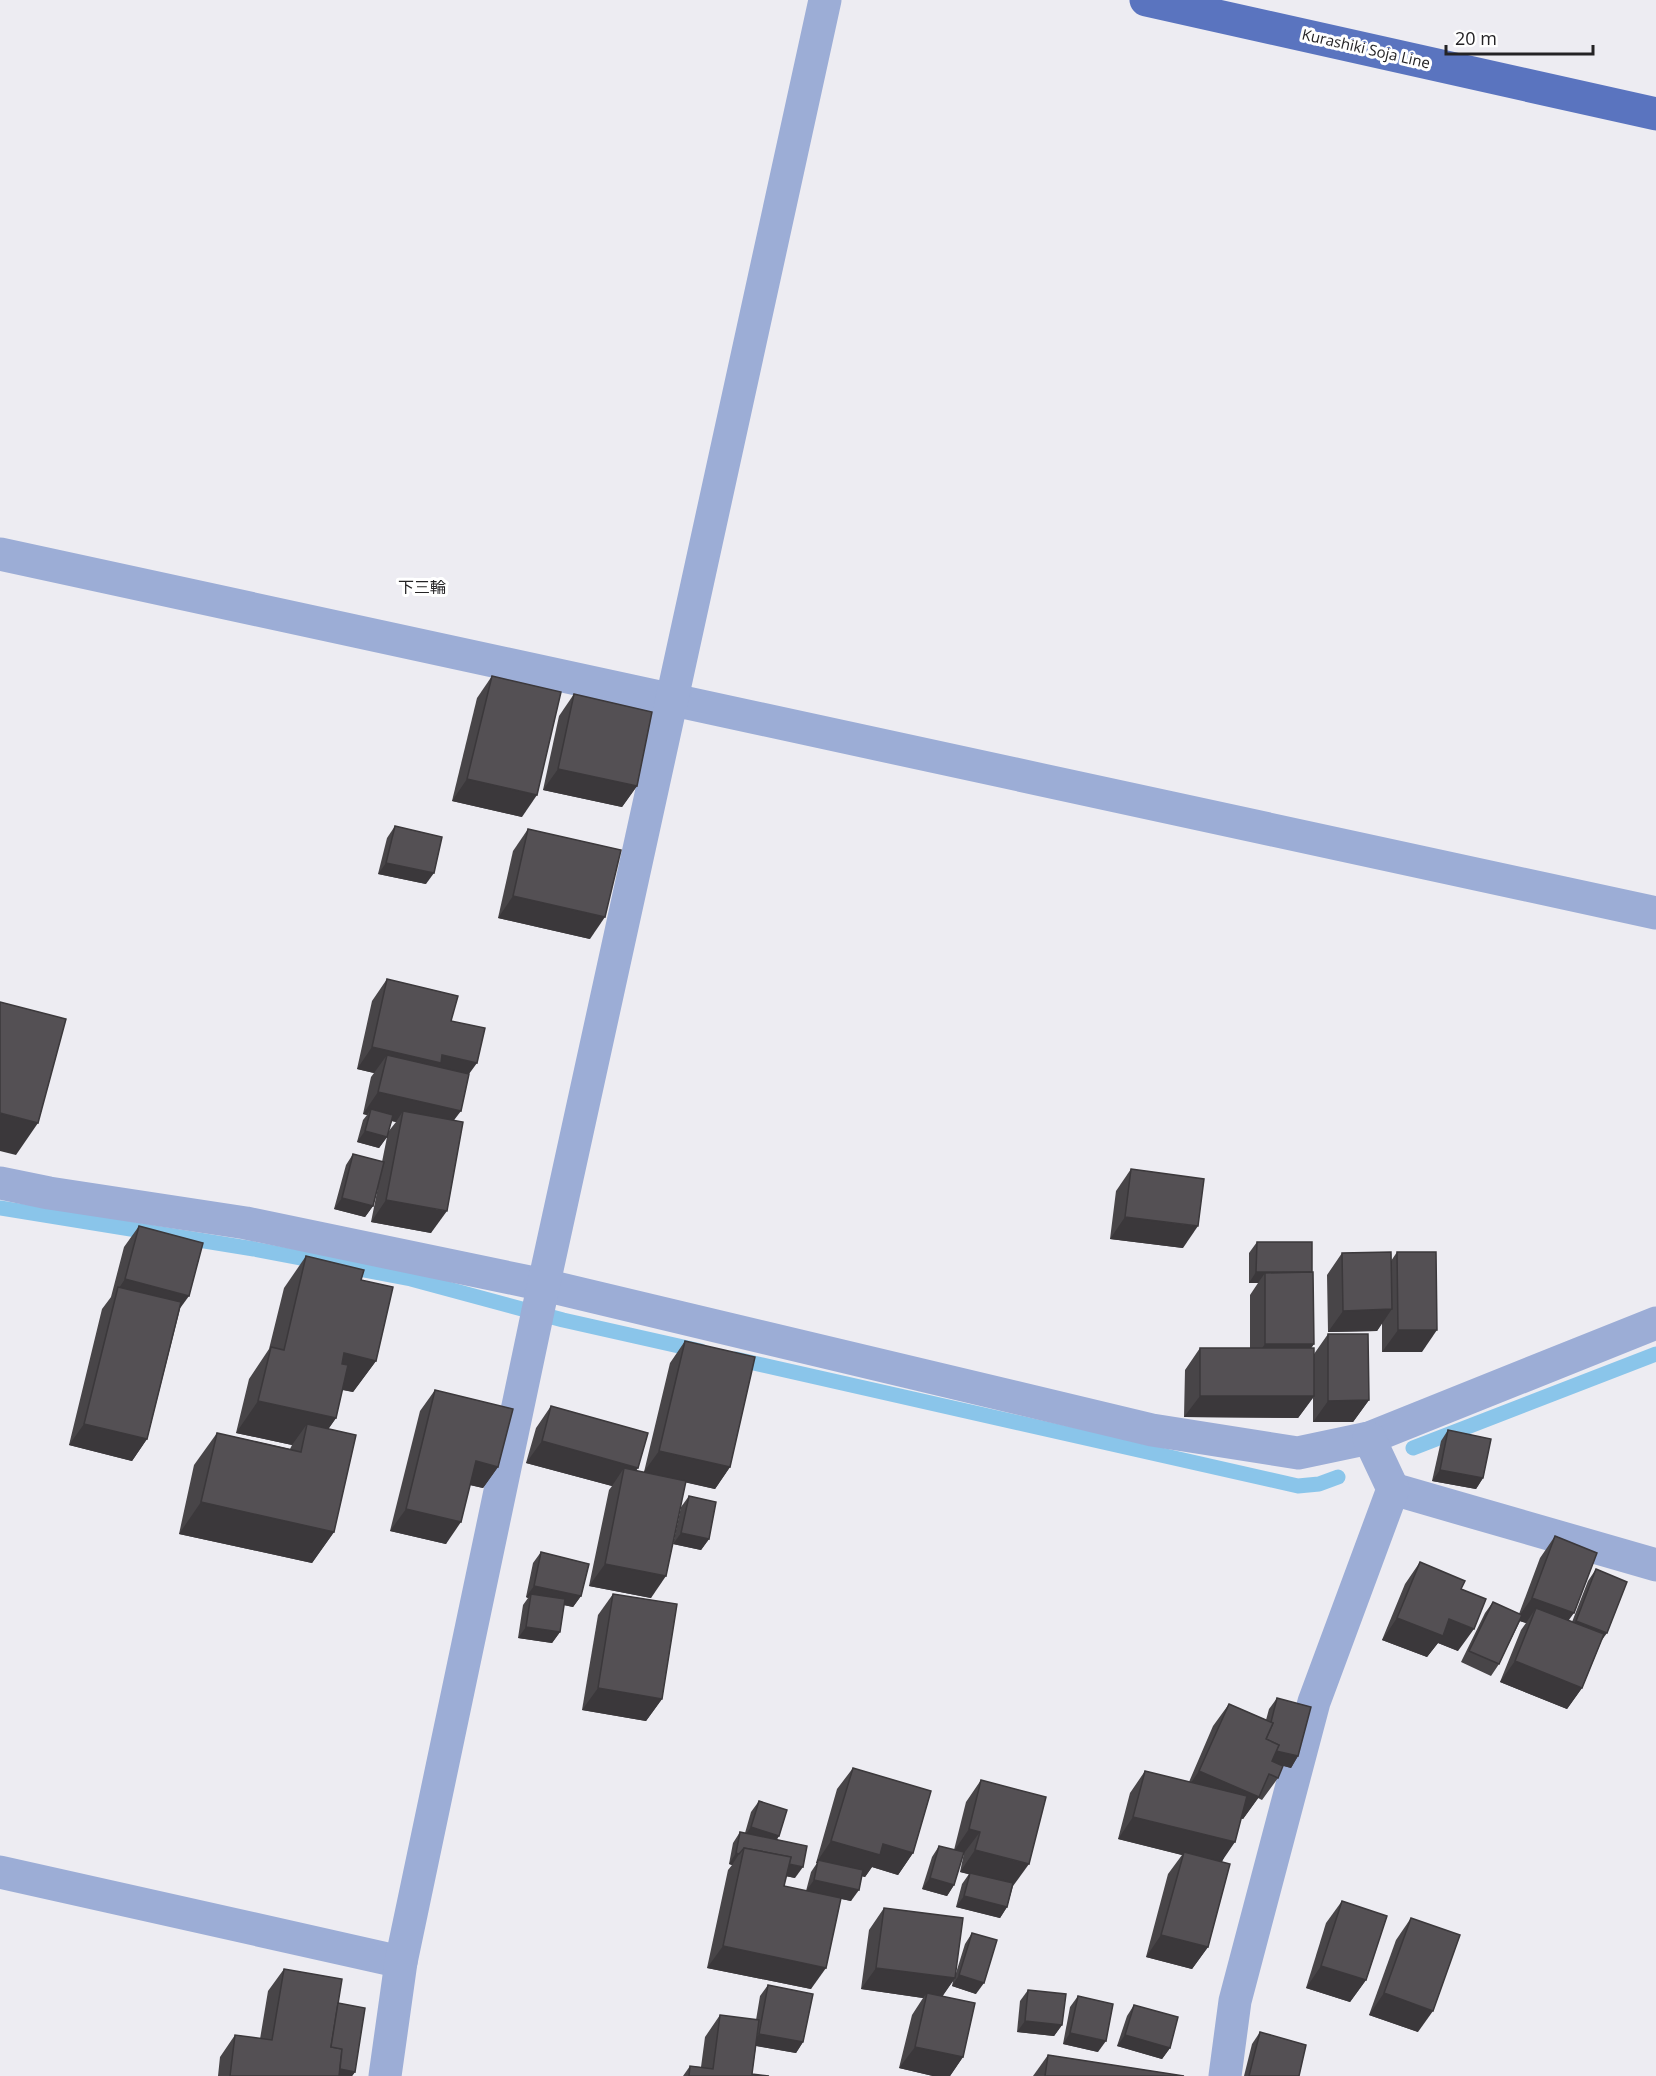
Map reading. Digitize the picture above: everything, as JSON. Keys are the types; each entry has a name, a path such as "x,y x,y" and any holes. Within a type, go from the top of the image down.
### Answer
{"main road":[{"name":"Kurashiki Soja Line","path":"1146,0 1656,114"}],"street":[{"path":"385,2076 401,1962 540,1304 825,0"},
{"path":"0,554 1656,914"},
{"path":"0,1183 49,1193 246,1223 540,1304 1152,1430 1298,1453 1369,1438 1656,1323"},
{"path":"1225,2076 1235,2001 1314,1702 1393,1489 1369,1438"},
{"path":"1393,1489 1656,1565"},
{"path":"0,1872 401,1962"}],"building":[{"path":"492,676 561,692 537,795 467,779"},
{"path":"574,694 652,712 637,786 558,769"},
{"path":"395,826 442,837 434,873 386,863"},
{"path":"528,829 621,850 605,917 513,896"},
{"path":"387,979 458,996 451,1021 485,1028 477,1063 442,1055 441,1063 372,1047"},
{"path":"0,1002 66,1019 38,1123 0,1113"},
{"path":"387,1055 469,1074 461,1111 378,1092"},
{"path":"371,1109 393,1115 387,1137 365,1131"},
{"path":"403,1111 463,1122 447,1211 386,1200"},
{"path":"353,1154 384,1162 373,1206 342,1198"},
{"path":"1131,1169 1204,1179 1198,1226 1125,1217"},
{"path":"139,1226 203,1243 189,1296 125,1279"},
{"path":"1257,1242 1312,1242 1312,1272 1256,1272"},
{"path":"1391,1252 1392,1309 1343,1311 1342,1253"},
{"path":"1397,1252 1436,1252 1437,1330 1398,1330"},
{"path":"306,1256 364,1270 361,1280 393,1287 376,1361 344,1353 342,1364 348,1365 336,1418 258,1401 271,1347 284,1350"},
{"path":"1313,1272 1314,1344 1265,1344 1265,1273"},
{"path":"118,1287 181,1302 147,1439 84,1424"},
{"path":"1328,1334 1368,1334 1369,1400 1328,1401"},
{"path":"685,1341 755,1357 730,1467 659,1451"},
{"path":"1200,1348 1314,1348 1314,1396 1200,1396"},
{"path":"435,1390 513,1409 498,1467 476,1461 461,1522 406,1509"},
{"path":"551,1406 648,1433 638,1468 542,1441"},
{"path":"307,1424 356,1435 334,1532 201,1502 217,1433 301,1452"},
{"path":"1448,1430 1491,1439 1483,1478 1440,1470"},
{"path":"624,1468 686,1481 666,1576 605,1564"},
{"path":"689,1496 716,1502 709,1539 681,1533"},
{"path":"1555,1536 1597,1553 1574,1613 1532,1598"},
{"path":"541,1552 589,1564 581,1596 534,1586"},
{"path":"1420,1562 1465,1581 1461,1589 1486,1599 1474,1629 1449,1619 1443,1636 1397,1618"},
{"path":"1596,1569 1627,1582 1607,1633 1576,1621"},
{"path":"531,1594 565,1599 560,1632 526,1627"},
{"path":"613,1594 677,1604 662,1699 598,1688"},
{"path":"1493,1602 1522,1615 1499,1664 1469,1651"},
{"path":"1536,1608 1604,1634 1582,1688 1515,1661"},
{"path":"1277,1698 1311,1707 1298,1756 1276,1751 1279,1745 1266,1739 1273,1723 1271,1722"},
{"path":"1229,1704 1273,1723 1266,1739 1279,1745 1272,1761 1283,1766 1278,1778 1269,1774 1259,1797 1199,1771"},
{"path":"853,1768 931,1791 913,1853 883,1844 880,1855 831,1841"},
{"path":"1145,1771 1247,1796 1235,1842 1133,1817"},
{"path":"981,1780 1046,1797 1029,1864 975,1850 980,1832 969,1829"},
{"path":"759,1801 787,1810 779,1836 751,1827"},
{"path":"740,1832 807,1846 803,1867 789,1864 791,1857 744,1848 739,1854 736,1853"},
{"path":"939,1846 964,1852 954,1885 930,1878"},
{"path":"744,1848 791,1857 784,1886 841,1898 826,1968 723,1946"},
{"path":"1184,1852 1230,1864 1208,1947 1161,1935"},
{"path":"818,1860 863,1870 859,1890 814,1880"},
{"path":"970,1873 1013,1883 1007,1907 964,1896"},
{"path":"1342,1901 1387,1916 1366,1980 1321,1966"},
{"path":"884,1908 963,1918 955,1978 876,1968"},
{"path":"1411,1918 1460,1935 1433,2011 1384,1993"},
{"path":"972,1933 997,1940 984,1983 959,1975"},
{"path":"284,1969 342,1979 331,2047 342,2049 339,2076 230,2076 235,2035 272,2040"},
{"path":"768,1985 813,1994 803,2042 759,2034"},
{"path":"1028,1990 1066,1994 1062,2025 1025,2021"},
{"path":"927,1993 975,2003 963,2057 915,2047"},
{"path":"1078,1996 1113,2004 1106,2041 1070,2033"},
{"path":"338,2003 365,2008 355,2072 340,2069 342,2049 331,2047"},
{"path":"1134,2005 1178,2017 1170,2048 1125,2035"},
{"path":"720,2015 759,2020 752,2074 769,2076 689,2076 690,2066 713,2069"},
{"path":"1260,2032 1306,2045 1299,2076 1249,2076"},
{"path":"1048,2055 1184,2076 1045,2076"}],"waterway":[{"path":"0,1208 254,1249 411,1279 563,1320 701,1351"},
{"path":"1413,1448 1656,1354"},
{"path":"736,1359 1298,1486 1319,1484 1338,1477"}],"district":[{"name":"下三輪","path":"422,587"}]}
